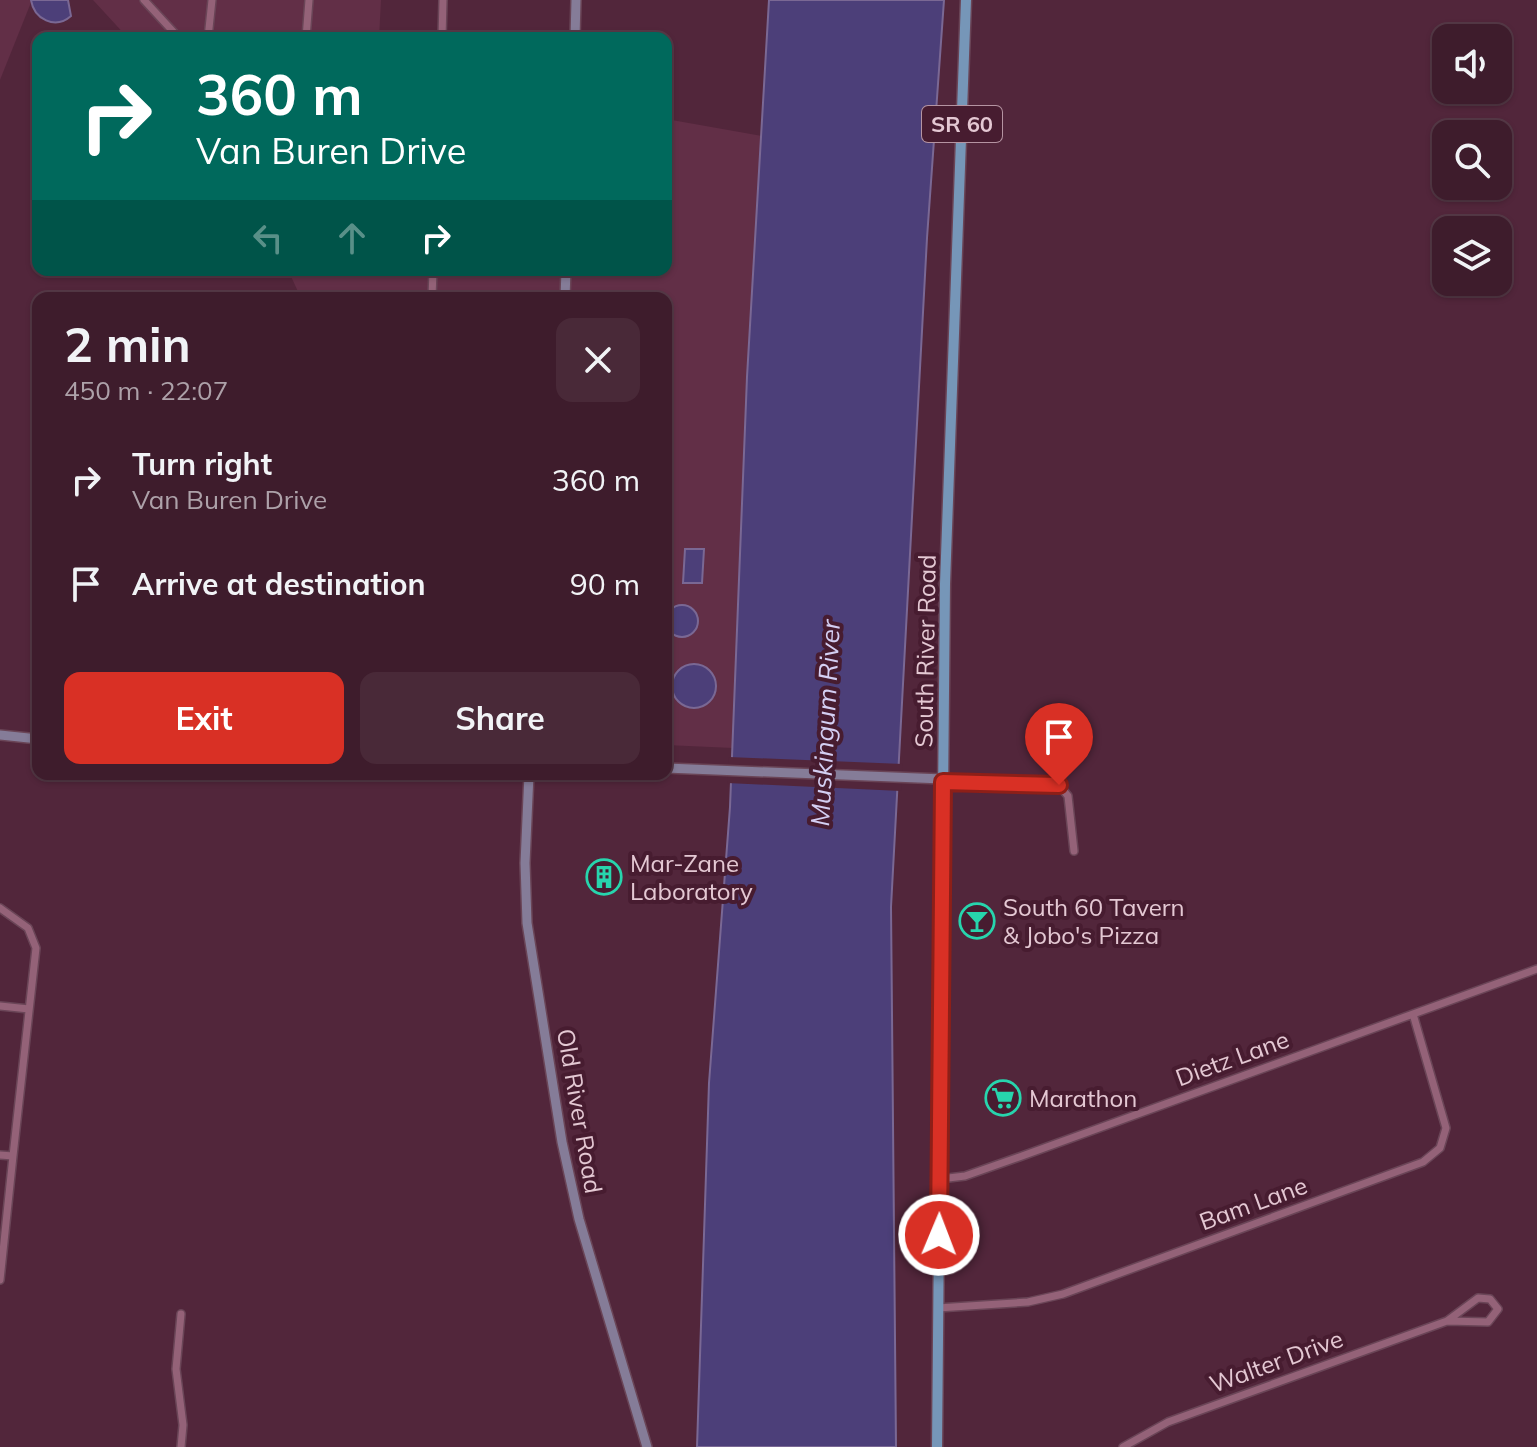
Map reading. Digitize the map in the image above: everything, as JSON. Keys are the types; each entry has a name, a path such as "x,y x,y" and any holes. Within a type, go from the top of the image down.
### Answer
{"main road":[{"path":"575,32 576,0"},
{"name":"South River Road","path":"937,1447 946,570 966,0"},
{"path":"0,735 32,738"},
{"path":"672,768 943,781"},
{"name":"Old River Road","path":"529,780 525,863 527,923 562,1142 579,1219 647,1447"}],"street":[{"path":"144,0 173,32"},
{"path":"209,32 212,0"},
{"path":"306,32 309,0"},
{"path":"442,32 443,0"},
{"path":"943,781 1059,785 1068,796 1074,851"},
{"path":"0,908 20,919 34,938 0,1280"},
{"name":"Dietz Lane","path":"940,1179 965,1176 1022,1156 1537,969"},
{"path":"0,1006 29,1009"},
{"name":"Bam Lane","path":"938,1308 1028,1302 1063,1294 1423,1162 1440,1148 1446,1128 1413,1014"},
{"path":"0,1155 13,1156"},
{"name":"Walter Drive","path":"1123,1447 1142,1433 1168,1422 1447,1321 1478,1298 1490,1299 1498,1309 1488,1322 1447,1321"},
{"path":"181,1314 176,1369 183,1425 181,1447"}],"shaded area":[{"path":"0,0 32,0 0,80"},
{"path":"93,0 381,0 379,32 122,32"},
{"path":"672,120 762,136 747,377 733,748 672,745 672,292 298,292 291,276 672,276"}],"water":[{"path":"31,0 68,0 71,16 58,22 46,20 36,12"},
{"name":"Muskingum River","path":"769,0 944,0 927,238 891,907 896,1447 697,1447 709,1083 730,807 747,377"},
{"path":"685,549 704,549 702,583 683,583"},
{"path":"688,606 697,615 694,633 682,637 672,634 672,608"},
{"path":"694,664 710,670 716,686 710,702 694,708 678,702 672,686 678,670"}],"pier":[{"path":"729,757 903,764 901,791 727,783"}],"place":[{"name":"Mar-Zane Laboratory","path":"604,877"},
{"name":"South 60 Tavern & Jobo's Pizza","path":"977,921"},
{"name":"Marathon","path":"1003,1098"}],"route":[{"path":"939,1235 943,782 1059,785"}]}
